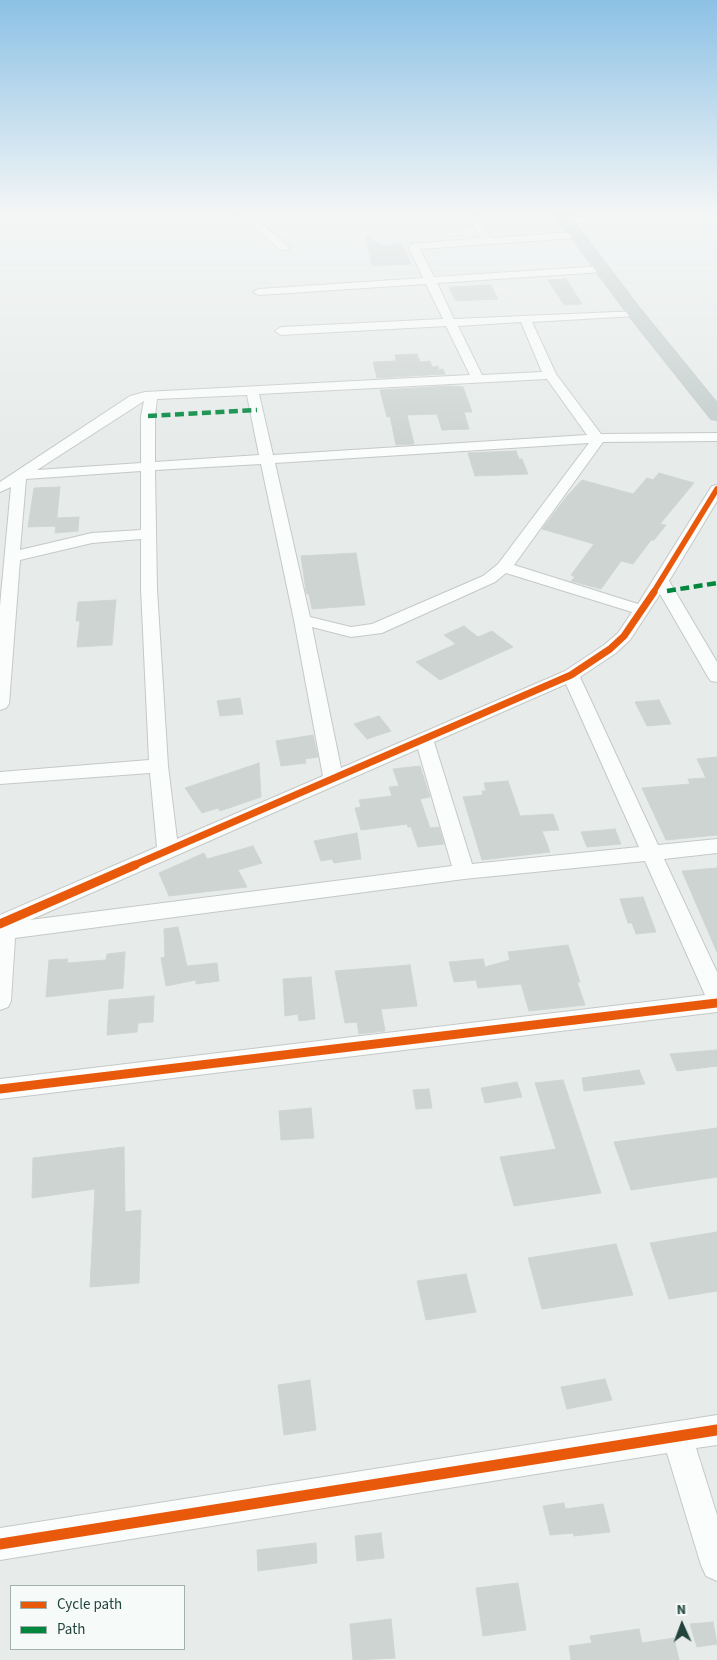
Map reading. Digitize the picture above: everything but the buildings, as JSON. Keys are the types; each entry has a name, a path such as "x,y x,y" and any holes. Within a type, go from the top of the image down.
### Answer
{"highway":[{"path":"617,288 717,415"}],"street":[{"path":"259,292 309,288"},
{"path":"433,288 478,379"},
{"path":"281,331 635,313"},
{"path":"302,620 351,632 376,629 477,585 504,567 588,456 596,444 597,438 550,375 525,318"},
{"path":"0,488 135,399 151,395 550,375"},
{"path":"252,390 302,620 333,778"},
{"path":"151,395 148,416 149,589 159,766 168,851"},
{"path":"19,475 597,438 717,437"},
{"path":"0,704 8,568 19,475"},
{"path":"4,926 168,851 571,675 610,649 624,636 661,581 717,489"},
{"path":"8,568 92,538 149,534"},
{"path":"504,567 641,610"},
{"path":"661,581 717,676"},
{"path":"571,675 717,997"},
{"path":"424,739 464,872"},
{"path":"0,778 159,766"},
{"path":"4,926 464,872 717,846"},
{"path":"0,1001 4,926"},
{"path":"0,1089 717,1003"},
{"path":"0,1544 717,1430"},
{"path":"677,1436 717,1565"}],"marked path":[{"path":"148,416 257,410"},
{"path":"667,591 717,583"}],"cycle path":[{"path":"0,924 571,675 610,649 624,636 661,581 717,489"},
{"path":"0,1089 717,1003"},
{"path":"0,1544 717,1430"}]}
